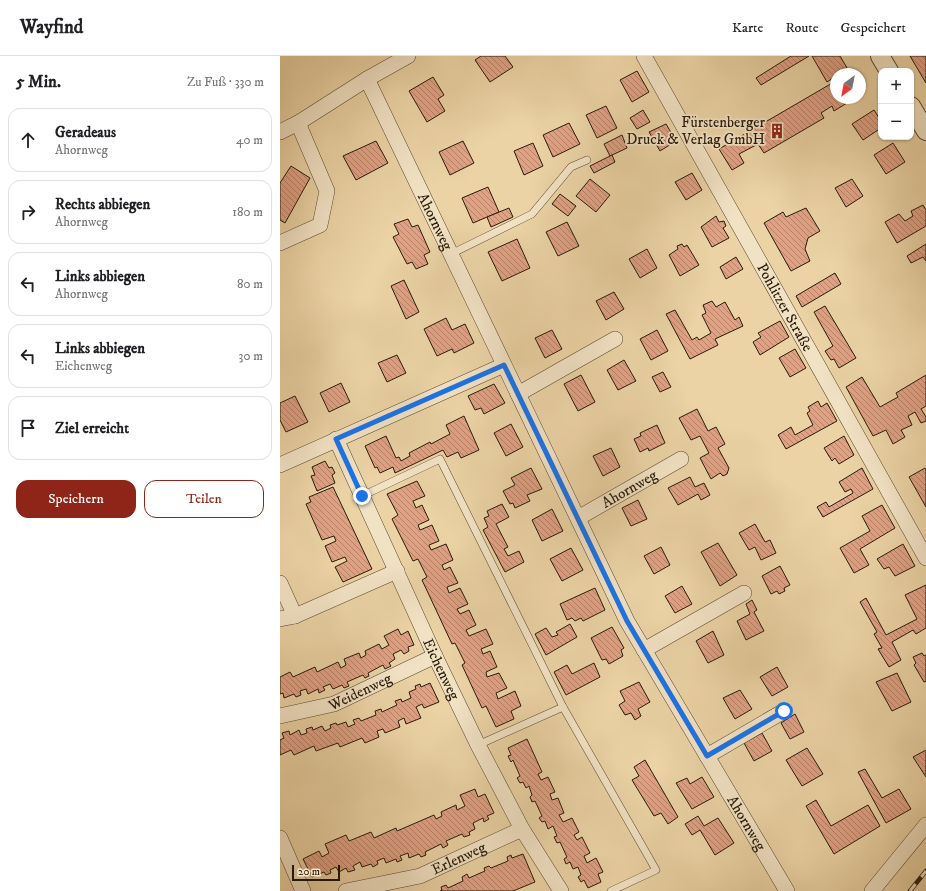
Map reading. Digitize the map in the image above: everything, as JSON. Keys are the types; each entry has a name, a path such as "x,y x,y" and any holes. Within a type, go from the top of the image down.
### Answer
{"street":[{"path":"280,132 298,123 367,79 408,56"},
{"name":"Pohlitzer Straße","path":"644,56 926,558"},
{"path":"880,56 888,68"},
{"name":"Ahornweg","path":"367,79 627,621 787,891"},
{"path":"914,111 926,130"},
{"path":"280,243 320,224 327,191 298,123"},
{"path":"518,394 616,339"},
{"path":"280,464 504,365"},
{"name":"Eichenweg","path":"336,439 435,656 478,745 522,830 561,891"},
{"name":"Ahornweg","path":"578,518 681,459"},
{"path":"280,619 295,616 397,571"},
{"path":"280,583 295,616"},
{"path":"644,650 744,593"},
{"name":"Weidenweg","path":"280,716 334,704 435,656"},
{"path":"707,756 784,711"},
{"path":"872,891 926,825"},
{"name":"Erlenweg","path":"346,891 420,876 522,830"},
{"path":"280,838 303,891"}],"lane":[{"path":"451,254 532,214 571,167 586,160"},
{"path":"362,496 440,459 563,707 656,870 611,891"},
{"path":"478,745 563,707"}],"building":[{"path":"481,56 505,56 513,67 490,82 475,60"},
{"path":"791,56 809,56 761,85 756,78"},
{"path":"812,56 840,56 847,68 830,68 830,80 827,82"},
{"path":"910,56 926,56 926,83"},
{"path":"637,71 649,92 632,102 620,80"},
{"path":"433,77 444,95 438,99 445,111 427,122 409,91"},
{"name":"Fürstenberger Druck & Verlag GmbH","path":"830,84 830,104 845,104 834,111 832,106 821,113 824,118 764,153 758,144 739,154 744,163 732,170 719,149"},
{"path":"606,106 617,128 597,138 586,115"},
{"path":"643,110 650,122 637,129 630,118"},
{"path":"874,110 878,116 878,130 863,140 852,124"},
{"path":"569,123 580,144 553,157 543,135"},
{"path":"666,124 676,141 660,151 649,132"},
{"path":"622,135 627,148 610,156 604,144"},
{"path":"376,141 388,163 356,180 343,156"},
{"path":"463,141 474,163 450,175 439,152"},
{"path":"533,143 543,166 524,175 514,151"},
{"path":"893,143 905,162 886,174 874,155"},
{"path":"612,155 615,162 594,173 590,166"},
{"path":"291,166 310,178 285,223 280,220 280,183"},
{"path":"692,173 702,190 686,200 675,182"},
{"path":"590,179 610,195 596,212 576,196"},
{"path":"852,179 863,196 846,207 835,188"},
{"path":"488,187 499,212 473,223 462,198"},
{"path":"560,194 576,206 568,216 552,204"},
{"path":"923,205 926,210 926,226 897,243 885,222 899,214 905,221 913,216 911,211"},
{"path":"509,208 513,217 491,227 487,217"},
{"path":"806,208 820,231 808,238 805,249 810,261 791,271 764,223 783,212 786,217"},
{"path":"716,216 719,222 724,221 726,226 723,228 729,238 712,247 701,227"},
{"path":"408,219 412,227 418,225 430,252 424,255 428,264 416,269 412,262 407,264 393,237 399,234 394,224"},
{"path":"567,222 579,246 558,256 546,232"},
{"path":"517,239 530,268 502,281 488,252"},
{"path":"682,244 684,247 687,245 699,265 680,276 669,255 678,249 677,246"},
{"path":"926,244 926,261 923,257 911,263 907,256"},
{"path":"647,249 657,268 640,278 629,259"},
{"path":"736,257 743,269 726,279 720,267"},
{"path":"835,273 841,284 802,307 796,296"},
{"path":"404,280 419,312 406,319 391,286"},
{"path":"614,292 624,309 606,320 596,301"},
{"path":"712,301 716,307 725,302 735,320 739,317 743,326 715,339 718,345 690,359 666,314 675,310 692,340 697,337 699,340 711,333 702,315 706,313 703,305"},
{"path":"825,306 856,358 839,368 834,359 831,360 825,351 833,346 814,312"},
{"path":"446,318 452,330 465,324 474,343 454,353 452,349 437,356 424,329"},
{"path":"780,321 789,337 760,355 753,342 761,337 758,333"},
{"path":"552,330 562,349 545,358 535,338"},
{"path":"657,330 668,351 651,360 640,339"},
{"path":"795,349 806,368 790,377 779,358"},
{"path":"397,355 406,373 387,382 378,363"},
{"path":"624,360 636,381 618,390 607,370"},
{"path":"663,372 671,387 660,392 652,377"},
{"path":"581,375 595,402 578,411 564,384"},
{"path":"926,375 926,406 921,409 926,417 926,421 921,423 915,412 908,416 912,425 901,430 905,437 893,444 886,430 873,436 846,387 862,377 880,407 898,397 896,393"},
{"path":"341,383 350,402 329,412 320,393"},
{"path":"494,384 505,403 484,414 481,408 475,410 468,396"},
{"path":"295,396 308,422 286,432 280,420 280,403"},
{"path":"818,401 821,407 827,403 837,421 786,449 778,435 791,427 795,435 813,425 807,413 810,411 808,407"},
{"path":"697,409 708,431 716,427 725,444 718,448 729,468 727,474 723,476 720,473 711,479 700,458 709,453 700,436 691,440 679,418"},
{"path":"464,416 479,450 461,458 458,452 447,457 443,450 395,473 393,467 380,473 377,467 375,468 365,446 386,436 396,458 399,457 401,461 410,456 409,453 450,434 446,425"},
{"path":"511,424 523,447 506,456 494,433"},
{"path":"657,425 665,443 649,451 648,448 640,452 634,439 641,436 640,433"},
{"path":"844,436 854,455 839,464 835,458 832,461 824,448"},
{"path":"611,448 620,467 603,476 593,456"},
{"path":"325,461 329,468 332,467 335,473 332,475 335,483 317,491 311,476 315,475 312,467"},
{"path":"531,468 542,489 527,495 530,501 515,508 513,503 510,504 503,491 515,485 511,478"},
{"path":"862,468 873,489 823,517 817,507 826,502 829,507 853,493 851,489 845,492 839,482"},
{"path":"925,468 926,470 926,507 909,477"},
{"path":"690,477 695,487 704,483 710,495 701,500 698,494 678,505 668,488"},
{"path":"417,481 425,496 413,501 416,508 422,505 429,520 418,525 420,530 432,525 439,541 429,545 431,550 446,544 453,560 442,565 444,570 450,567 458,583 447,587 449,593 460,588 468,604 457,609 460,614 469,610 476,625 466,630 469,636 486,629 493,644 481,649 483,654 490,651 497,667 486,672 487,677 499,673 507,688 496,693 498,699 515,691 521,706 511,711 514,719 496,727 486,706 482,708 462,665 465,663 455,643 452,644 422,580 427,577 418,559 413,561 392,519 398,515 387,494"},
{"path":"333,487 372,569 343,582 335,567 347,561 345,557 332,562 325,546 336,541 334,536 322,540 306,504 311,502 309,497"},
{"path":"638,500 647,519 631,526 622,508"},
{"path":"502,504 509,517 496,524 508,547 504,549 508,556 519,551 524,562 505,572 483,530 488,527 484,518 489,516 487,511"},
{"path":"882,505 895,528 860,549 869,565 854,573 840,548 870,531 862,516"},
{"path":"552,509 563,531 542,541 532,520"},
{"path":"755,524 765,542 770,540 776,553 761,560 755,547 749,550 739,533"},
{"path":"718,543 737,575 720,586 701,552"},
{"path":"903,544 915,566 895,576 889,567 884,569 877,559"},
{"path":"661,547 670,565 654,574 644,556"},
{"path":"571,548 583,570 562,581 550,559"},
{"path":"780,566 790,585 784,588 785,591 779,594 777,591 771,594 762,576"},
{"path":"926,585 926,628 916,634 913,630 892,642 901,660 889,667 878,649 882,648 874,634 877,632 860,602 866,598 886,635 917,619 905,595"},
{"path":"682,586 692,604 675,613 665,596"},
{"path":"595,588 605,610 583,621 581,618 575,621 572,618 567,620 560,604"},
{"path":"752,600 757,610 754,612 764,631 746,640 737,621 750,614 746,604"},
{"path":"570,624 577,637 546,655 535,634 546,628 552,637 558,635 556,632"},
{"path":"612,627 624,648 621,650 623,656 609,664 606,659 602,660 591,638"},
{"path":"398,629 401,635 408,631 414,645 408,647 409,651 404,654 401,650 393,654 395,659 389,663 391,666 385,669 383,665 368,673 369,676 365,678 363,675 347,682 349,686 344,688 342,685 333,689 330,684 323,687 325,690 319,693 318,689 308,694 306,689 300,691 301,695 296,697 294,694 284,698 283,693 280,694 280,677 290,672 293,677 315,667 317,672 338,662 341,668 346,665 344,659 359,653 361,658 366,655 365,651 379,644 382,649 389,645 384,636"},
{"path":"713,631 724,655 708,663 696,641"},
{"path":"922,653 924,656 926,655 926,681 924,682 914,665 916,663 913,657"},
{"path":"594,663 600,677 566,695 554,672 567,665 572,674"},
{"path":"777,667 788,687 772,696 760,677"},
{"path":"897,673 911,702 892,711 876,682"},
{"path":"639,682 650,702 638,709 641,716 635,720 631,713 625,715 619,705 625,701 620,691"},
{"path":"430,683 439,702 424,708 422,704 416,707 421,718 406,724 404,718 398,721 400,727 385,733 383,729 377,731 379,737 365,743 362,738 340,747 338,743 316,751 314,746 294,755 291,750 280,755 280,740 284,738 282,733 289,731 290,735 299,730 301,735 307,733 306,729 312,727 313,730 322,726 325,731 331,728 330,725 336,723 337,725 346,722 348,727 355,724 353,720 359,718 361,721 376,715 375,711 381,709 382,712 397,705 395,701 401,699 402,702 411,698 409,692 416,689 415,686 420,684 421,687"},
{"path":"740,690 752,709 735,719 723,698"},
{"path":"795,714 804,732 790,739 781,723"},
{"path":"762,733 772,751 754,761 744,743"},
{"path":"527,739 542,772 538,774 541,780 548,777 555,792 550,794 552,800 558,798 564,813 559,815 563,822 572,818 579,832 574,835 577,840 582,837 590,853 584,856 587,863 596,858 603,872 598,874 601,882 588,888 584,880 581,882 578,877 581,875 578,867 573,869 570,862 566,864 564,859 567,857 560,842 557,843 554,837 557,836 553,826 548,829 545,821 542,822 539,818 542,816 535,801 532,802 530,797 532,795 529,786 526,788 523,782 520,783 517,778 520,776 513,760 511,762 508,756 511,755 508,748"},
{"path":"807,748 823,774 802,786 786,760"},
{"path":"926,750 926,777 913,757"},
{"path":"645,760 678,817 668,824 661,813 654,816 632,780 639,776 634,767"},
{"path":"865,769 882,798 899,789 911,809 886,823 858,772"},
{"path":"702,777 714,797 692,809 676,783 687,778 690,784"},
{"path":"475,789 478,797 485,794 494,813 487,816 489,819 484,822 483,818 473,823 475,829 469,832 470,835 464,837 462,834 446,841 448,845 443,848 441,844 425,852 426,855 421,857 419,854 409,858 408,853 400,856 402,860 397,862 396,859 386,863 384,858 377,861 378,864 373,867 371,864 362,867 360,862 353,866 355,870 348,872 346,868 339,872 336,867 330,870 331,873 326,875 324,872 312,877 303,859 319,851 322,857 329,853 325,844 346,835 349,841 371,832 374,838 396,828 397,831 434,815 436,819 442,816 441,812 456,805 457,810 465,806 460,795"},
{"path":"816,800 831,826 868,805 880,826 834,854 806,806"},
{"path":"698,816 704,826 718,818 734,843 715,855 700,830 692,835 685,824"},
{"path":"523,854 535,882 513,891 440,891 442,890 441,887 446,885 448,888 463,881 462,877 467,874 469,878 485,871 484,868 489,866 491,868 508,861 507,857 511,855 512,858"}],"railway":[{"path":"910,891 926,871"}],"place":[{"name":"Fürstenberger Druck & Verlag GmbH","path":"777,131"}],"route":[{"path":"362,496 336,439 504,365 627,621 707,756 784,711"}]}
